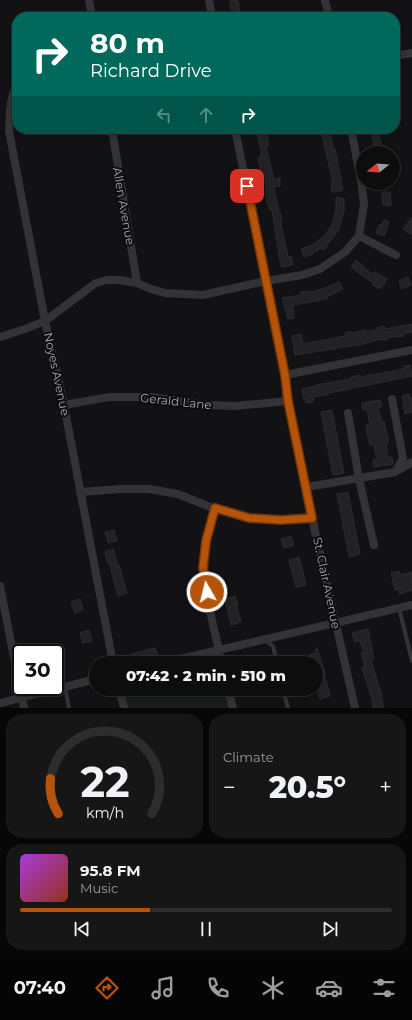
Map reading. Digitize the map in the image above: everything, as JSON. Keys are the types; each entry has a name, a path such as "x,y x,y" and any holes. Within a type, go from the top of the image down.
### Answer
{"street":[{"path":"89,0 91,12"},
{"path":"209,0 211,12"},
{"path":"325,0 328,12"},
{"path":"400,55 412,53"},
{"name":"Noyes Avenue","path":"12,100 9,131 45,321 64,405 112,656"},
{"name":"Allen Avenue","path":"113,134 137,283"},
{"name":"St. Clair Avenue","path":"236,134 285,375 288,401 312,518 355,708"},
{"path":"0,337 25,330 45,321 96,283 107,280 137,283 165,293 191,295 217,293 266,281 302,275 320,269 345,252 358,236 362,221 362,186 352,134"},
{"path":"358,236 396,254"},
{"path":"285,375 412,350"},
{"name":"Gerald Lane","path":"64,405 109,397 150,397 221,406 288,401"},
{"path":"392,399 403,458 395,472"},
{"path":"348,413 359,479 374,546"},
{"path":"307,488 395,472 412,462"},
{"path":"80,492 119,489 150,489 178,494 215,508 249,518 281,520 312,518"},
{"path":"215,508 206,541 203,568 220,656"},
{"path":"0,586 24,708"},
{"path":"193,656 412,606"},
{"path":"0,703 89,681"},
{"path":"121,696 124,708"},
{"path":"230,696 233,708"}],"lane":[{"path":"399,608 412,661"},
{"path":"265,640 273,646 275,656"},
{"path":"65,687 69,708"},
{"path":"285,696 288,708"}],"shaded area":[{"path":"121,696 230,696 233,708 124,708"}],"building":[{"path":"230,0 237,0 240,12 231,12"},
{"path":"257,134 267,134 269,146 266,147 274,180 280,178 280,186 274,187 282,220 280,220 288,257 291,256 293,265 282,267 280,261 272,210 270,210 269,204 267,204 265,179 263,179 258,159 261,158 260,155 262,155"},
{"path":"330,134 334,150 335,149 343,190 332,192 331,184 333,183 322,135"},
{"path":"372,134 378,134 382,146 374,146"},
{"path":"382,192 390,192 391,205 383,205"},
{"path":"336,197 344,199 344,211 339,229 323,250 321,248 310,256 310,254 304,257 301,249 313,245 324,236 332,225 336,210"},
{"path":"412,217 412,235 403,229"},
{"path":"384,220 389,222 384,236 376,233 380,224 382,225"},
{"path":"356,260 373,275 374,272 387,279 381,288 380,287 379,289 373,285 374,284 351,267"},
{"path":"408,277 411,285 402,289 399,281"},
{"path":"339,282 343,289 327,297 327,299 293,305 294,318 288,319 282,298 301,295 300,292 309,291 309,293"},
{"path":"412,324 412,332 403,334 404,336 295,355 292,336 301,334 303,344 346,336 345,333 351,331 352,333 365,330 366,332 377,330 377,328 384,326 385,329"},
{"path":"410,365 412,376 329,393 314,397 313,402 306,403 306,399 304,400 302,389 351,379 351,377 360,375 360,377 399,370 404,368 404,366"},
{"path":"409,394 409,398 412,397 412,412 405,414 402,396"},
{"path":"380,400 382,407 378,407 382,422 384,422 389,442 386,443 388,458 392,457 393,464 374,467 373,460 377,460 374,445 370,445 368,437 366,425 370,424 367,410 363,410 362,403"},
{"path":"332,410 344,473 333,475 321,412"},
{"path":"348,492 360,554 349,557 337,494"},
{"path":"114,530 117,541 108,543 105,532"},
{"path":"291,536 294,545 284,548 281,539"},
{"path":"113,549 127,593 118,596 105,552"},
{"path":"299,557 306,585 296,587 289,560"},
{"path":"399,571 401,575 412,572 412,590 400,594 398,589 395,590 391,573"},
{"path":"235,596 241,622 231,625 225,599"},
{"path":"80,599 83,610 75,613 71,602"},
{"path":"368,629 374,659 371,660 382,696 384,708 373,708 373,702 362,668 365,667 361,653 364,652 360,641 355,642 352,633"},
{"path":"89,630 92,641 83,643 80,633"},
{"path":"155,648 158,656 132,656 131,654"},
{"path":"317,648 320,656 309,656 309,655 316,653"},
{"path":"323,667 330,696 320,699 319,696 323,696"}],"route":[{"path":"207,592 203,568 206,541 215,508 249,518 281,520 312,518 247,186"}]}
